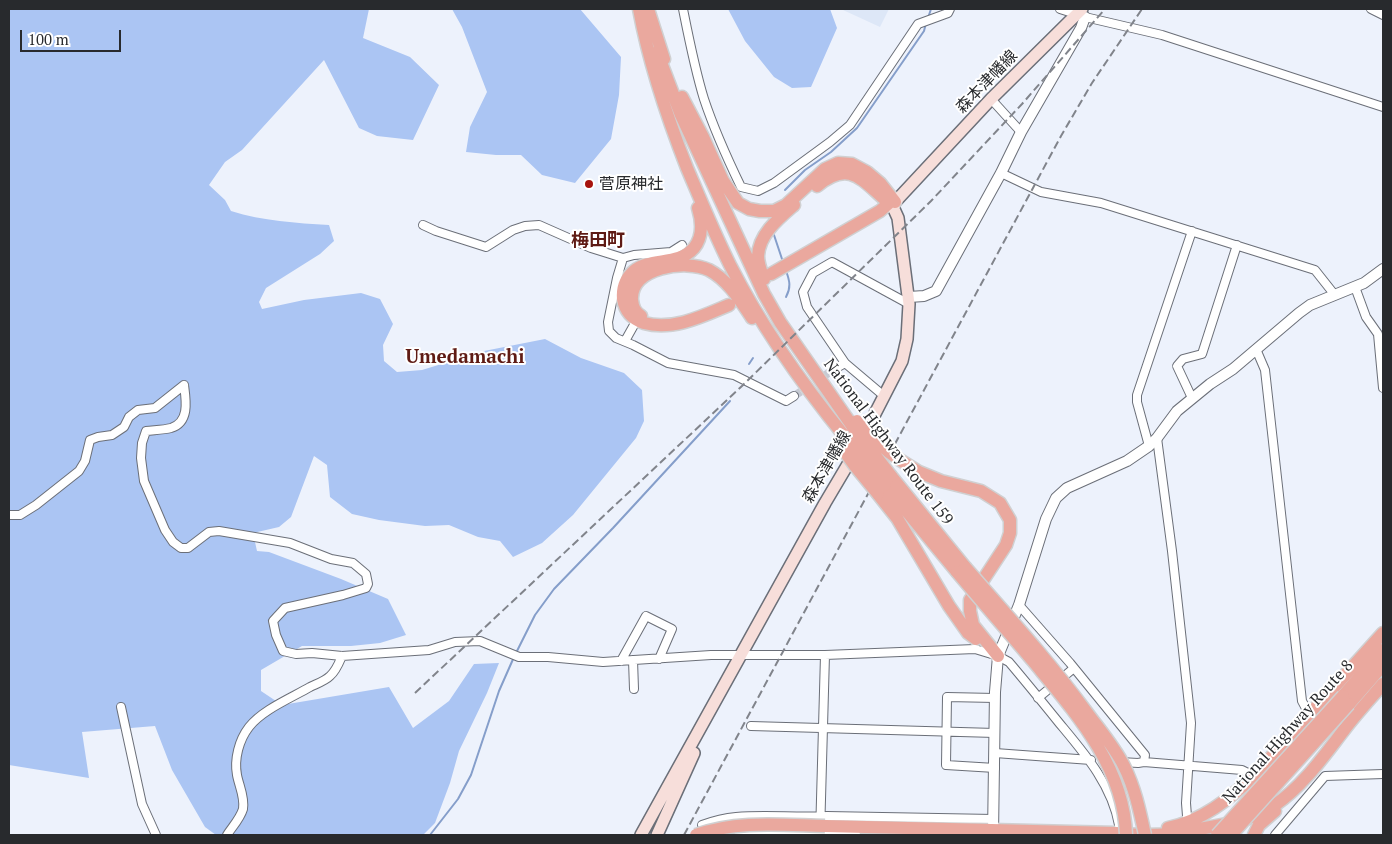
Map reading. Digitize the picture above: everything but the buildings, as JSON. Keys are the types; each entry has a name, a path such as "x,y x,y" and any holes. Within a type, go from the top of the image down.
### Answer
{"highway":[{"path":"643,10 676,86 703,137 723,181 738,203 760,211 774,211 786,205 825,169 838,163 852,164 867,172 880,183 892,204"},
{"path":"643,10 678,107 709,177 764,294 849,433 855,466 884,485 897,518 949,606 968,633 998,656"},
{"path":"643,10 638,21 644,49 656,92 700,217 701,228 698,242 692,250 681,257 641,267 629,276 623,289 624,306 629,314 638,318 663,321 680,320 728,302"},
{"name":"National Highway Route 159","path":"643,10 658,85 672,129 706,215 731,266 758,314 804,384 833,422 849,433 884,485 961,569 1016,625 1064,682 1124,766 1137,799 1145,835"},
{"path":"764,294 765,282 759,266 758,256 764,236 788,211 829,177 838,173 847,173 858,177 892,204"},
{"path":"773,276 892,204"},
{"path":"638,318 633,305 632,295 636,285 646,274 658,269 671,267 698,267 708,270 730,287 789,369 804,384"},
{"path":"849,433 877,442 888,452 919,472 941,481 981,491 1000,503 1010,520 1010,533 1006,545 970,600 973,625 998,656"},
{"name":"National Highway Route 159","path":"961,569 1080,719 1101,750 1112,773 1122,802 1126,823 1119,832"},
{"path":"699,830 712,830 738,825 768,824 821,828 993,828 1119,832 1156,830 1174,826 1195,819 1219,806 1254,776 1383,633"},
{"name":"National Highway Route 8","path":"1231,835 1346,700 1383,650"},
{"name":"National Highway Route 8","path":"1217,835 1346,700 1383,665"},
{"path":"1254,835 1259,826 1269,816 1292,797 1383,684"},
{"path":"1119,832 1131,835 1159,835 1182,833 1231,823 1257,815 1274,806 1304,780"}],"main road":[{"name":"森本津幡線","path":"657,835 718,699 825,503 851,460 902,361 907,339 909,300 898,218 892,204 991,99 1082,13"},
{"name":"森本津幡線","path":"642,835 714,703 718,699"}],"street":[{"path":"683,9 704,97 723,150 741,187 758,191 774,183 850,125 918,24 948,13 950,9"},
{"path":"1060,9 1082,13 1162,35 1383,107"},
{"path":"1371,9 1383,15"},
{"path":"884,396 845,363 807,306 803,292 813,273 832,262 909,300 936,290 1001,173 1021,132 1081,28 1082,13"},
{"path":"991,99 1021,132"},
{"path":"1001,173 1041,192 1101,203 1316,270 1334,294"},
{"path":"423,225 486,247 513,230 525,226 538,225 591,248 623,258 670,252 682,245"},
{"path":"1187,816 1186,802 1191,723 1172,551 1153,442 1136,402 1192,231"},
{"path":"1192,398 1177,366 1183,359 1202,354 1237,245"},
{"path":"623,258 608,322 609,331 616,338 668,363 734,375 786,401 794,396"},
{"path":"738,835 821,828 874,819 993,828 995,698 998,656 1019,605 1046,519 1056,498 1066,488 1127,461 1153,442 1177,411 1210,384 1233,369 1298,312 1334,294 1364,283 1383,269"},
{"path":"1355,287 1370,325 1380,334 1383,388"},
{"path":"625,341 638,318"},
{"path":"1256,349 1265,370 1302,701 1309,714"},
{"path":"833,370 845,363"},
{"path":"9,515 20,515 79,472 85,461 90,440 112,435 124,427 130,416 138,410 155,408 184,385 186,404 181,422 172,427 146,431 142,443 141,458 144,481 165,530 173,542 181,548 188,548 209,532 219,531 290,543 331,559 354,563 366,574 368,584 366,588 344,595 285,608 273,621 276,635 283,651 296,654 312,652 342,656 429,650 455,642 480,641 514,655 603,662 711,655 825,655 975,649 998,656 1009,662 1090,760 1115,806 1119,832"},
{"path":"1019,605 1074,668 1145,755 1144,762"},
{"path":"621,661 646,616 672,629 659,659"},
{"path":"821,828 825,655"},
{"path":"227,835 243,809 243,800 236,772 240,741 249,727 262,715 330,677 342,656"},
{"path":"633,660 634,689"},
{"path":"1038,698 1074,668"},
{"path":"995,698 947,697 946,731 946,765 995,768"},
{"path":"121,707 142,804 156,835"},
{"path":"751,726 995,733"},
{"path":"995,753 1242,770 1254,776"},
{"path":"1275,835 1325,776 1383,774"},
{"path":"699,830 712,821 745,816 856,835"},
{"path":"712,821 714,835"}],"shaded area":[{"path":"9,9 369,9 363,38 410,57 439,85 413,140 377,136 359,128 324,60 242,150 225,162 209,185 225,200 231,211 267,219 329,225 334,241 320,254 266,288 259,302 262,309 304,300 361,293 380,299 393,324 383,345 384,361 397,372 422,370 484,351 545,339 581,358 624,373 642,390 644,421 636,438 573,515 542,543 513,557 500,541 478,537 449,525 425,526 379,520 352,514 330,497 327,465 314,456 291,517 279,527 253,533 257,551 269,552 388,599 406,635 380,643 351,646 302,646 261,670 261,691 282,705 389,687 413,728 449,701 474,664 499,663 459,751 450,783 435,823 423,835 216,835 205,827 172,770 155,726 82,732 89,778 9,765"},
{"path":"452,9 580,9 621,57 619,95 611,139 575,183 542,175 521,155 466,152 470,127 487,92 462,27"},
{"path":"728,9 830,9 837,28 811,87 792,88 774,77 745,41"},
{"path":"844,9 889,9 880,27"}],"waterway":[{"path":"928,18 931,9"},
{"path":"785,190 805,170 831,152 857,128 924,31 926,23"},
{"path":"774,235 783,262"},
{"path":"786,271 789,291 786,297"},
{"path":"749,364 753,358"},
{"path":"516,653 535,615 554,589 730,401"},
{"path":"430,835 458,799 471,775 499,691 514,657"}],"tunnel":[{"path":"794,396 833,370"}],"railway":[{"path":"415,693 742,386 931,201 1022,104 1105,9"},
{"path":"684,835 1061,136 1092,83 1142,9"}],"place":[{"name":"菅原神社","path":"589,184"}],"district":[{"name":"梅田町","path":"598,241"},
{"name":"Umedamachi","path":"465,358"}]}
